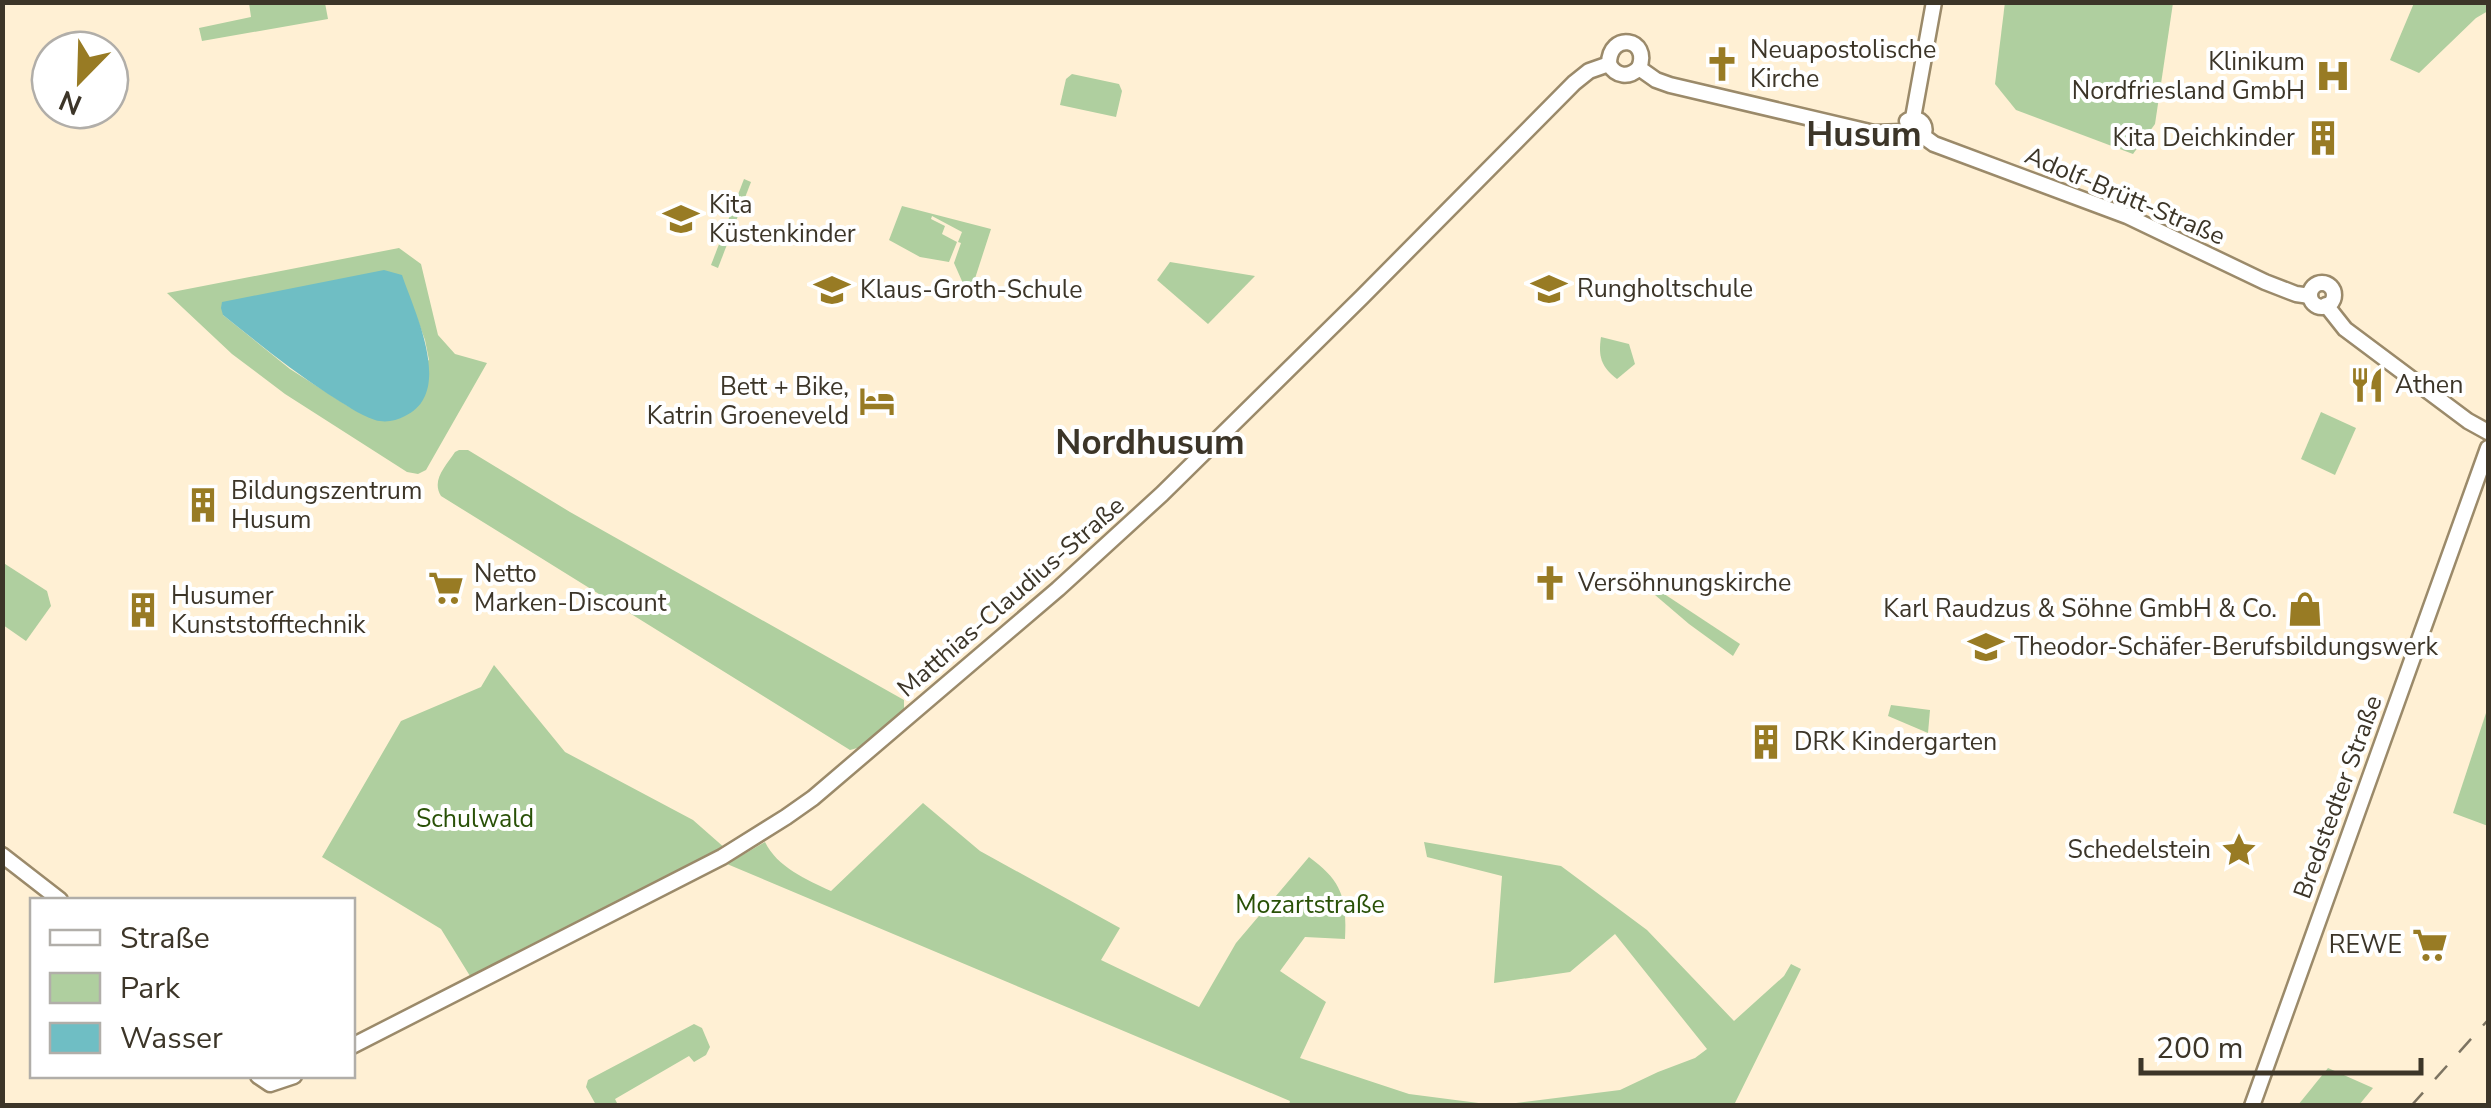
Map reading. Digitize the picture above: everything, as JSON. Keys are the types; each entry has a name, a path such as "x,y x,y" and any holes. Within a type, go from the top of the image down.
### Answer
{"street":[{"path":"1913,118 1934,2"},
{"name":"Matthias-Claudius-Straße","path":"355,1044 722,857 813,798 1058,590 1137,517 1574,83 1589,71 1610,64 1612,49 1626,42 1632,44 1641,52 1639,68"},
{"path":"1610,64 1612,70 1623,76 1639,68"},
{"name":"Adolf-Brütt-Straße","path":"1639,68 1670,85 1874,133 1902,132 1908,140 1923,136 1952,152 2126,216 2296,294 2310,296 2320,283 2330,286 2333,297 2326,306 2346,329 2488,432"},
{"path":"1902,132 1905,122 1913,118 1924,126 1923,136"},
{"name":"Bredstedter Straße","path":"2252,1106 2488,448"},
{"path":"2474,488 2488,472"},
{"path":"2,855 57,898"}],"green space":[{"path":"2005,2 2173,3 2155,124 2133,154 2016,110 1995,84"},
{"path":"2484,2 2488,11 2419,73 2390,60 2414,3"},
{"path":"249,3 325,3 328,19 202,41 199,28 251,17"},
{"path":"1072,74 1119,84 1122,91 1116,117 1060,105 1066,79"},
{"path":"744,179 751,182 718,268 711,265"},
{"path":"902,206 991,229 969,297 954,263 962,232 932,216 945,226 942,234 957,242 949,262 920,257 889,240"},
{"path":"399,248 421,264 438,335 455,354 487,363 426,470 418,474 407,472 285,394 232,354 167,293","holes":["401,275 429,360 351,408 290,369 223,315"]},
{"path":"1170,262 1255,276 1208,324 1157,280"},
{"path":"1601,337 1629,344 1635,364 1617,379 1602,361"},
{"path":"2321,412 2356,428 2335,475 2301,459"},
{"path":"459,450 468,450 570,512 904,700 904,710 861,747 850,750 441,496 439,479"},
{"path":"2,562 47,591 51,606 26,641 3,625"},
{"path":"1643,580 1740,644 1733,656 1689,624 1641,583"},
{"name":"Schulwald","path":"494,665 565,752 693,820 726,849 470,976 441,929 322,857 401,721 481,687"},
{"path":"1891,705 1930,710 1928,733 1888,716"},
{"path":"2488,707 2488,826 2453,813"},
{"name":"Mozartstraße","path":"923,803 980,851 1120,928 1101,960 1199,1007 1236,943 1309,857 1329,874 1340,892 1345,939 1305,937 1280,971 1326,1002 1300,1058 1409,1094 1494,1105 1289,1105 1290,1101 727,864 765,842 785,866 831,891"},
{"path":"1424,842 1561,866 1647,930 1734,1021 1784,976 1791,964 1801,969 1734,1105 1500,1105 1620,1090 1695,1058 1707,1049 1615,934 1570,972 1494,983 1502,876 1427,857"},
{"path":"694,1024 702,1028 710,1047 706,1055 694,1062 689,1056 615,1099 618,1105 596,1105 586,1087 588,1080"},
{"path":"2328,1068 2373,1088 2359,1105 2298,1105"}],"water":[{"path":"384,270 402,275 427,350 429,371 420,405 394,420 369,418 328,394 223,315 221,308 222,302"}],"railway":[{"path":"2411,1106 2488,1020"}],"place":[{"name":"Neuapostolische Kirche","path":"1722,64"},
{"name":"Klinikum Nordfriesland GmbH","path":"2333,76"},
{"name":"Kita Deichkinder","path":"2323,138"},
{"name":"Kita Küstenkinder","path":"681,219"},
{"name":"Rungholtschule","path":"1549,289"},
{"name":"Klaus-Groth-Schule","path":"832,290"},
{"name":"Athen","path":"2367,385"},
{"name":"Bett + Bike, Katrin Groeneveld","path":"877,401"},
{"name":"Bildungszentrum Husum","path":"203,505"},
{"name":"Versöhnungskirche","path":"1550,583"},
{"name":"Netto Marken-Discount","path":"446,588"},
{"name":"Karl Raudzus & Söhne GmbH & Co.","path":"2305,609"},
{"name":"Husumer Kunststofftechnik","path":"143,610"},
{"name":"Theodor-Schäfer-Berufsbildungswerk","path":"1986,647"},
{"name":"DRK Kindergarten","path":"1766,742"},
{"name":"Schedelstein","path":"2239,850"},
{"name":"REWE","path":"2430,945"}],"district":[{"name":"Husum","path":"1864,134"},
{"name":"Nordhusum","path":"1150,442"}]}
